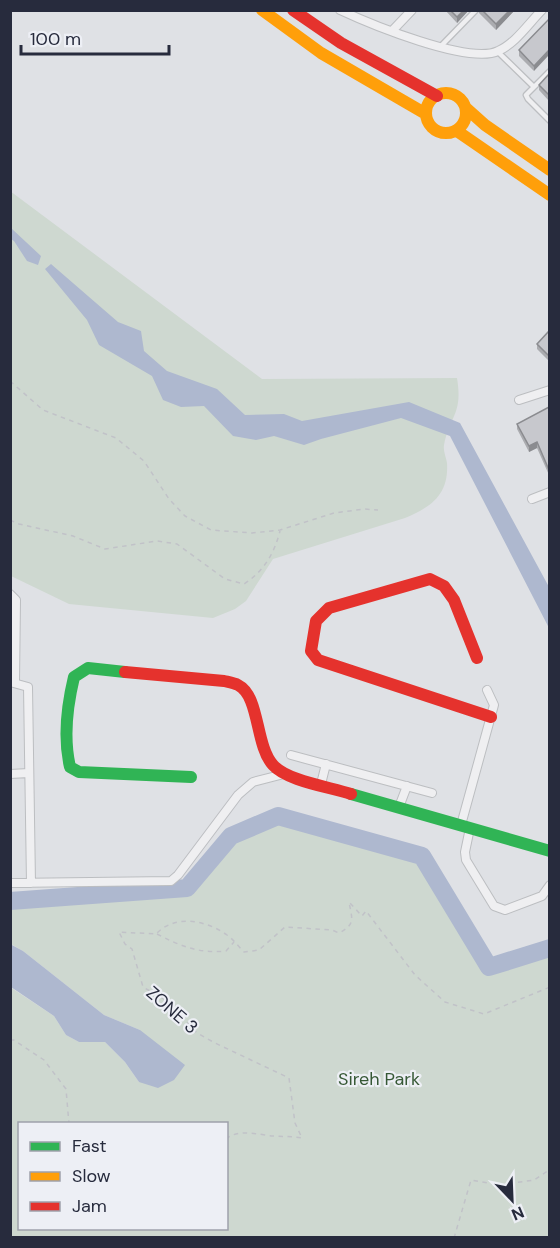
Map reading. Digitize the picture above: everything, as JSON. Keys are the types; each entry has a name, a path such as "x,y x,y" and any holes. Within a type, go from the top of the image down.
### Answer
{"street":[{"path":"262,10 323,54 426,114"},
{"path":"293,10 348,48 436,96"},
{"path":"392,31 412,10"},
{"path":"341,11 439,48 480,54 498,52 507,46 542,10"},
{"path":"466,108 464,123 457,131 447,134 436,131 429,124 426,114 429,103 436,96 446,93 457,96 484,125 549,170"},
{"path":"457,131 549,195"},
{"path":"519,400 549,390"},
{"path":"532,499 549,492"},
{"path":"477,658 454,600 444,585 430,579 329,608 316,621 311,651 318,660 491,717"},
{"path":"10,594 16,600 13,682 28,687 31,883"},
{"path":"191,777 79,771 70,767 66,755 74,677 88,668 224,681 238,685 250,698 263,747 272,764 284,774 549,851"},
{"path":"487,690 494,705 465,827 466,860 494,906 505,910 542,896 549,885"},
{"path":"291,755 432,793"},
{"path":"321,784 327,764"},
{"path":"10,774 29,773"},
{"path":"10,883 171,881 178,875 238,795 253,782 284,774"},
{"path":"399,807 407,786"}],"lane":[{"path":"439,48 476,10"},
{"path":"498,52 534,87"},
{"path":"549,71 526,97 549,122"}],"path":[{"path":"10,381 43,410 116,438 144,462 169,500 185,516 211,530 252,533 280,530 334,513 364,508 378,510"},
{"path":"10,519 19,524 72,536 105,549 157,541 177,544 225,579 244,584 260,574 275,549 280,530"},
{"name":"ZONE 3","path":"228,1137 231,1135 252,1133 302,1138 295,1123 289,1078 197,1033 164,999 143,987 132,949 125,944 119,932 156,933 165,925 186,921 209,924 230,936 244,952 259,950 285,927 332,930 339,933 349,928 352,922 349,902 362,916 366,911 415,975 445,1002 484,1014 549,987"},
{"path":"156,933 174,943 208,953 226,951 234,942"},
{"path":"10,1040 14,1040 44,1060 66,1089 69,1122"},
{"path":"454,1238 471,1180 499,1185 534,1180 549,1172"}],"green space":[{"path":"10,191 262,379 457,378 457,407 444,445 447,474 441,492 430,504 405,518 273,559 246,601 235,609 213,618 69,604 11,576"},
{"name":"Sireh Park","path":"278,816 422,856 489,966 549,948 549,1237 11,1237 10,987 54,1016 66,1035 79,1042 105,1042 125,1062 139,1082 140,1030 104,1015 11,944 11,901 187,888 231,836"}],"water":[{"path":"11,228 41,256 38,265 27,261 11,239"},
{"path":"51,264 118,322 141,331 144,351 167,371 217,389 245,415 284,414 302,421 409,402 460,423 549,587 549,628 450,436 401,418 304,445 274,436 256,440 233,436 204,406 181,407 163,400 152,376 99,345 87,320 45,269"},
{"path":"10,944 23,951 104,1015 140,1030 185,1065 174,1080 158,1088 139,1082 125,1062 105,1042 79,1042 66,1035 54,1016 11,987"}],"building":[{"path":"450,10 464,10 457,17"},
{"path":"482,10 510,10 496,24"},
{"path":"549,19 549,50 534,66 519,50"},
{"path":"549,74 549,95 539,85"},
{"path":"549,331 549,356 537,344"},
{"path":"549,407 549,470 537,442 529,446 517,424"}],"waterway":[{"path":"10,901 187,888 231,836 278,816 422,856 489,967 550,948"}],"traffic: fast":[{"path":"125,672 88,668 74,677 67,722 70,767 79,772 191,777"},
{"path":"351,794 550,851"}],"traffic: slow":[{"path":"262,10 321,53 426,114"},
{"path":"446,93 454,94 460,99 465,105 466,113 465,121 460,127 454,132 446,133 438,132 432,127 427,121 426,113 427,105 432,99 438,94 446,93"},
{"path":"466,108 485,125 550,170"},
{"path":"457,131 550,195"}],"traffic: jam":[{"path":"293,10 341,43 437,96"},
{"path":"477,658 454,600 444,586 430,579 329,608 316,621 311,651 318,660 491,717"},
{"path":"125,672 224,681 238,685 250,699 263,746 273,765 280,771 298,779 351,794"}]}
